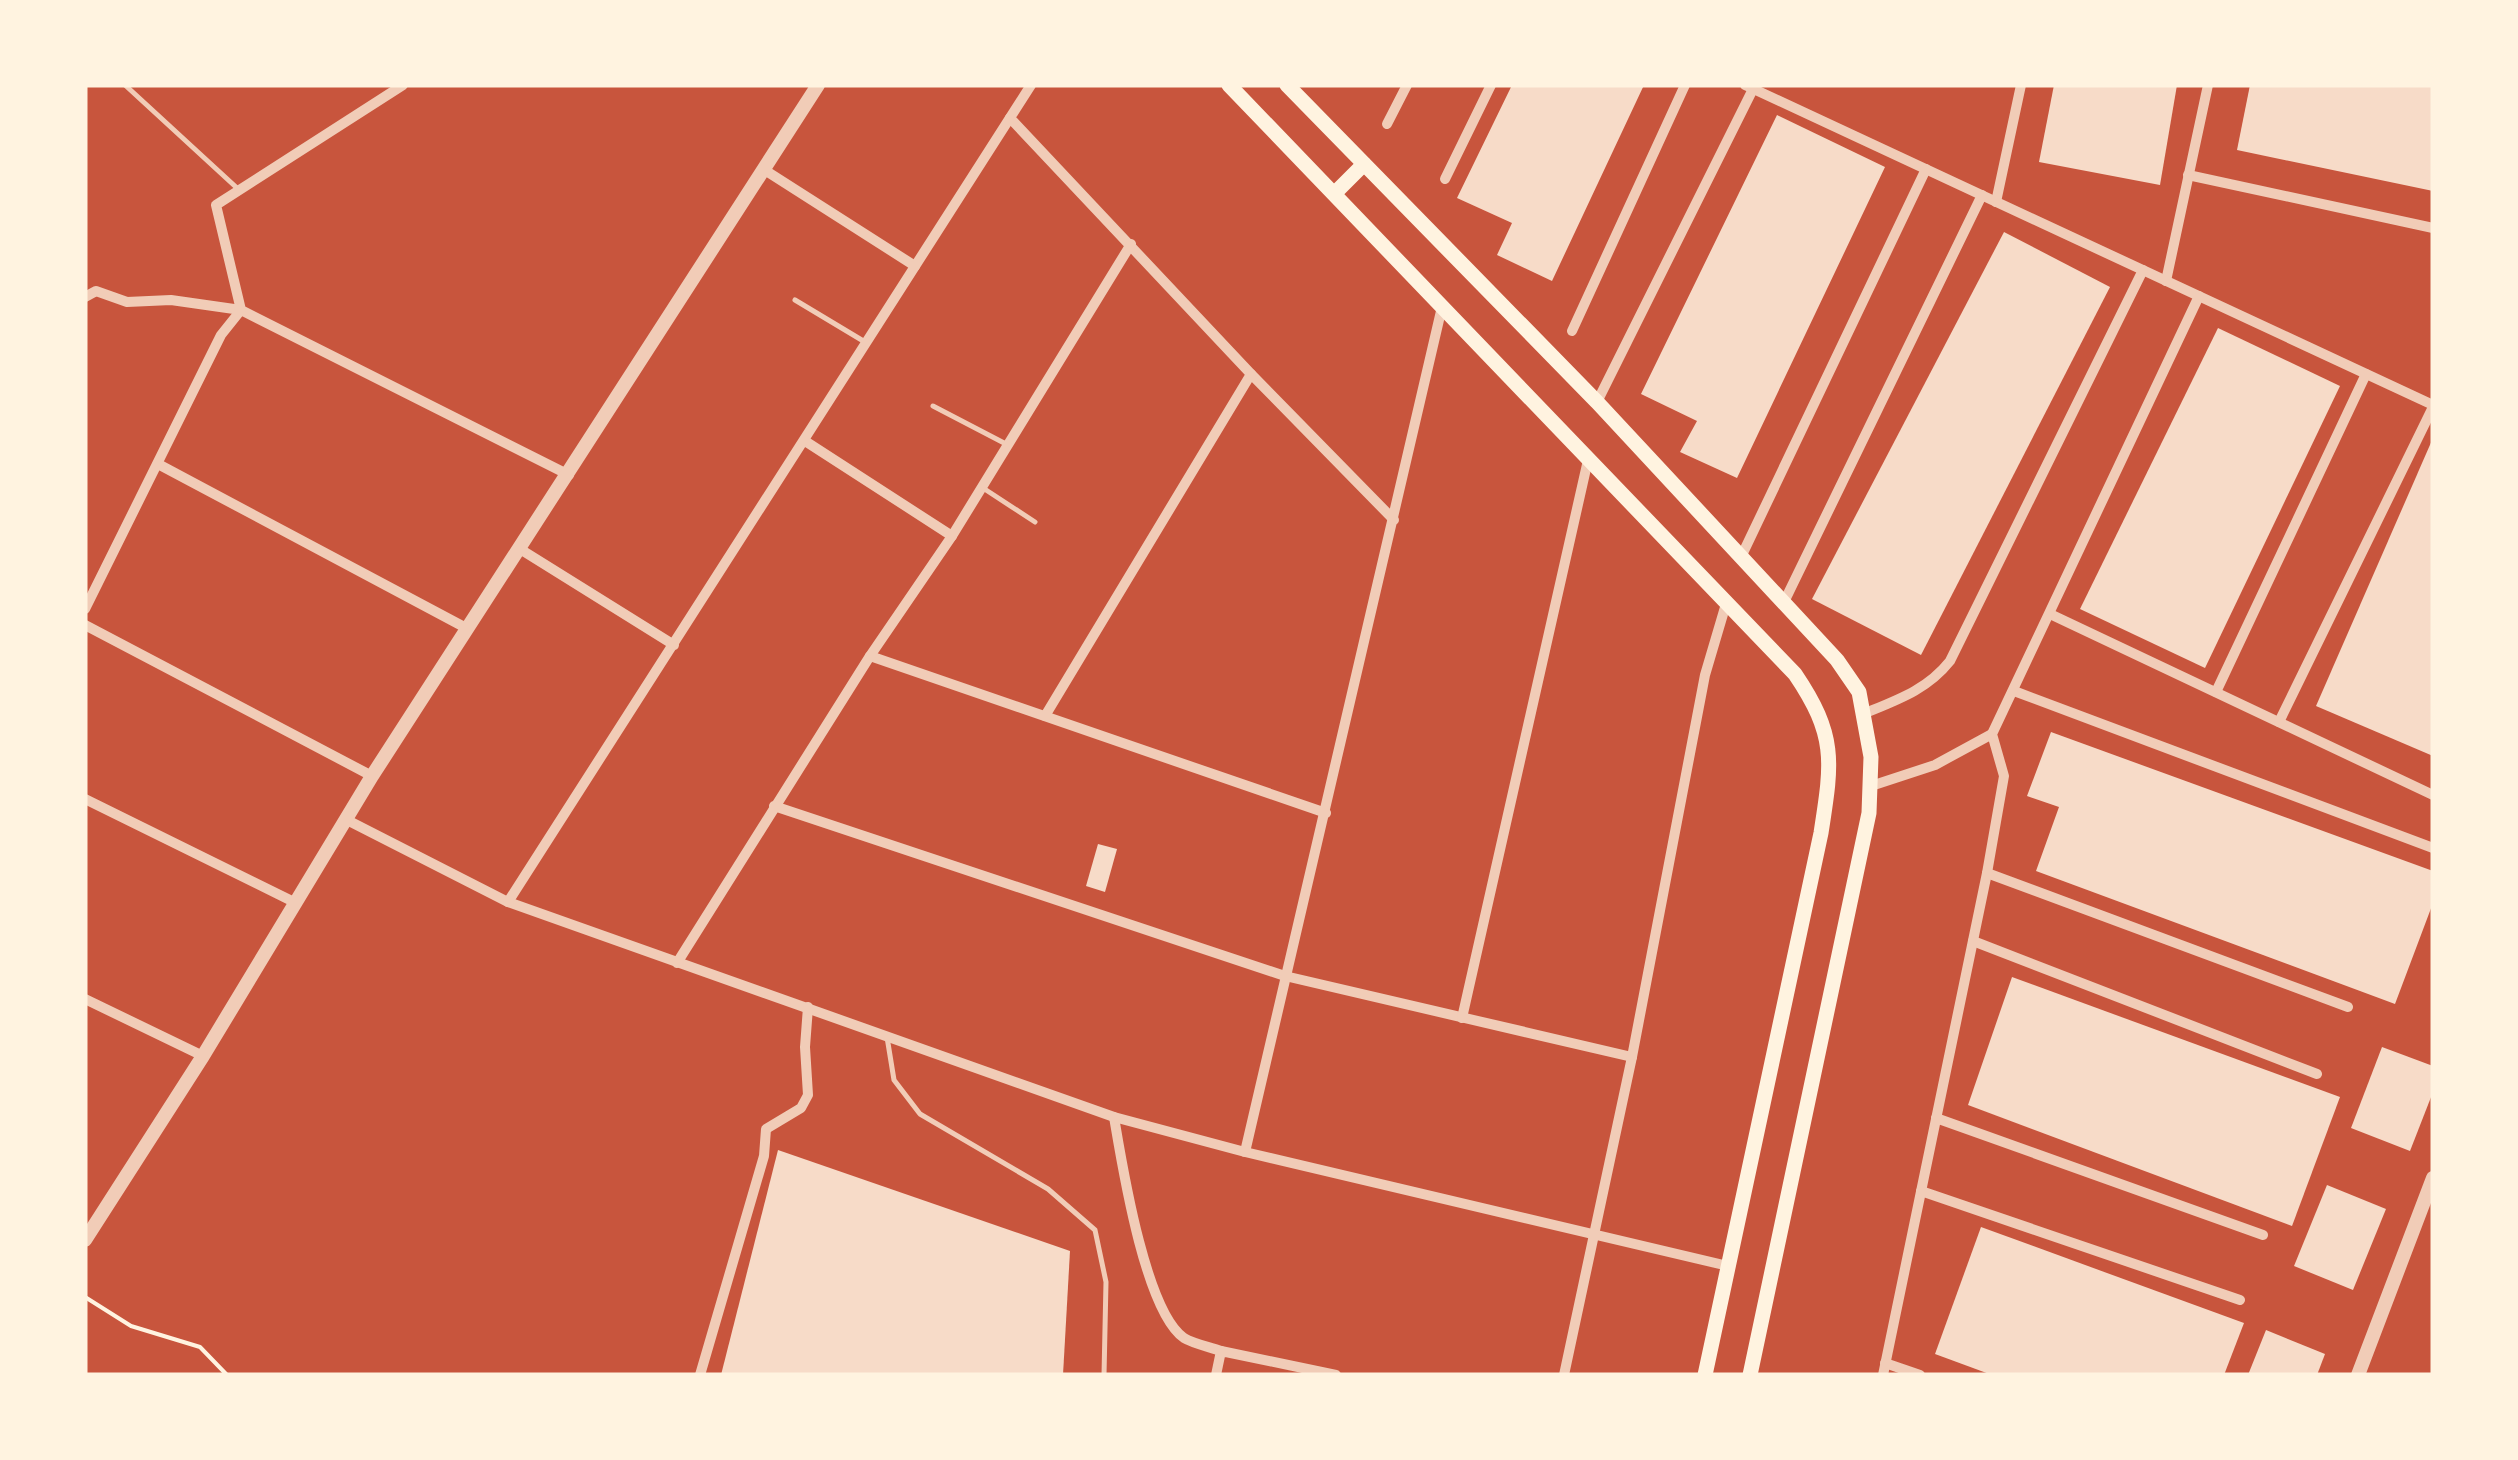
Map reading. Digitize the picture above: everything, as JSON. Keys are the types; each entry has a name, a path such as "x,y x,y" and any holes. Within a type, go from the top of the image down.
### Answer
{"main road":[{"path":"1229,85 1794,674 1826,730 1831,762 1821,834 1705,1375"},
{"path":"1287,85 1597,402 1785,600 1854,682 1870,756 1869,813 1750,1375"},
{"path":"1336,193 1364,164"}],"street":[{"path":"241,310 216,205 403,85"},
{"path":"85,1240 204,1056 372,776 818,85"},
{"path":"508,902 1031,85"},
{"path":"1387,124 1406,85"},
{"path":"1444,179 1491,85"},
{"path":"1572,330 1685,85"},
{"path":"1996,202 2021,86 2008,85"},
{"path":"2166,280 2208,85"},
{"path":"1597,402 1749,87 2166,280 2433,406 2279,722"},
{"path":"1010,118 1394,520"},
{"path":"764,169 915,266"},
{"path":"1742,555 1926,169"},
{"path":"2188,175 2433,228"},
{"path":"1785,600 1982,195"},
{"path":"677,964 870,656 952,536 1132,244"},
{"path":"1863,714 1921,688 1935,679 1950,660 2144,270"},
{"path":"85,297 96,291 126,302 171,300 241,310 569,475"},
{"path":"1871,786 1935,765 1992,734 2199,296"},
{"path":"1245,1152 1442,307"},
{"path":"85,609 222,335 241,310"},
{"path":"1045,716 1251,374"},
{"path":"2216,692 2366,374"},
{"path":"805,441 952,536"},
{"path":"1462,1018 1588,460"},
{"path":"158,464 468,629"},
{"path":"520,549 674,645"},
{"path":"1564,1375 1632,1057 1705,675 1726,604"},
{"path":"2050,614 2433,794"},
{"path":"85,625 372,776"},
{"path":"870,656 1326,813"},
{"path":"2014,691 2433,848"},
{"path":"1920,1375 1884,1369 2004,776 1992,734"},
{"path":"85,800 296,903"},
{"path":"774,806 1285,976 1632,1057"},
{"path":"347,820 508,902 1114,1117 1245,1152 1728,1266"},
{"path":"1987,873 2348,1008"},
{"path":"1973,941 2317,1074"},
{"path":"85,999 204,1056"},
{"path":"700,1375 764,1156 766,1130 800,1108 808,1095 808,1008"},
{"path":"1114,1117 1135,1232 1162,1302 1184,1338 1221,1351 1336,1375"},
{"path":"1936,1118 2264,1235"},
{"path":"2358,1375 2433,1178"},
{"path":"1921,1191 2240,1300"},
{"path":"1216,1375 1221,1351"}],"lane":[{"path":"125,85 239,190"},
{"path":"795,300 867,342"},
{"path":"933,406 1008,445"},
{"path":"982,487 1035,522"},
{"path":"887,1034 894,1080 920,1114 1048,1189 1094,1230 1106,1282 1104,1375"}],"path":[{"path":"85,1298 131,1326 200,1347 228,1375"}],"building":[{"path":"1512,85 1644,85 1552,281 1497,255 1512,223 1457,198"},
{"path":"2054,85 2177,85 2160,185 2039,162"},
{"path":"2250,85 2433,85 2433,191 2237,150"},
{"path":"1777,115 1885,167 1737,478 1680,452 1697,421 1641,394"},
{"path":"2004,232 2110,287 1921,655 1812,599"},
{"path":"2218,328 2340,386 2205,668 2080,609"},
{"path":"2433,438 2433,756 2316,706"},
{"path":"2051,732 2433,871 2433,903 2395,1004 2036,871 2059,807 2027,796"},
{"path":"1098,844 1117,849 1105,892 1086,886"},
{"path":"2012,977 2340,1097 2292,1226 1968,1105"},
{"path":"2382,1047 2433,1066 2433,1092 2410,1151 2351,1128"},
{"path":"778,1150 1070,1251 1063,1375 721,1375"},
{"path":"2327,1185 2386,1209 2353,1290 2294,1266"},
{"path":"1981,1227 2244,1323 2224,1375 1992,1375 1935,1354"},
{"path":"2266,1330 2325,1354 2317,1375 2248,1375"}]}
